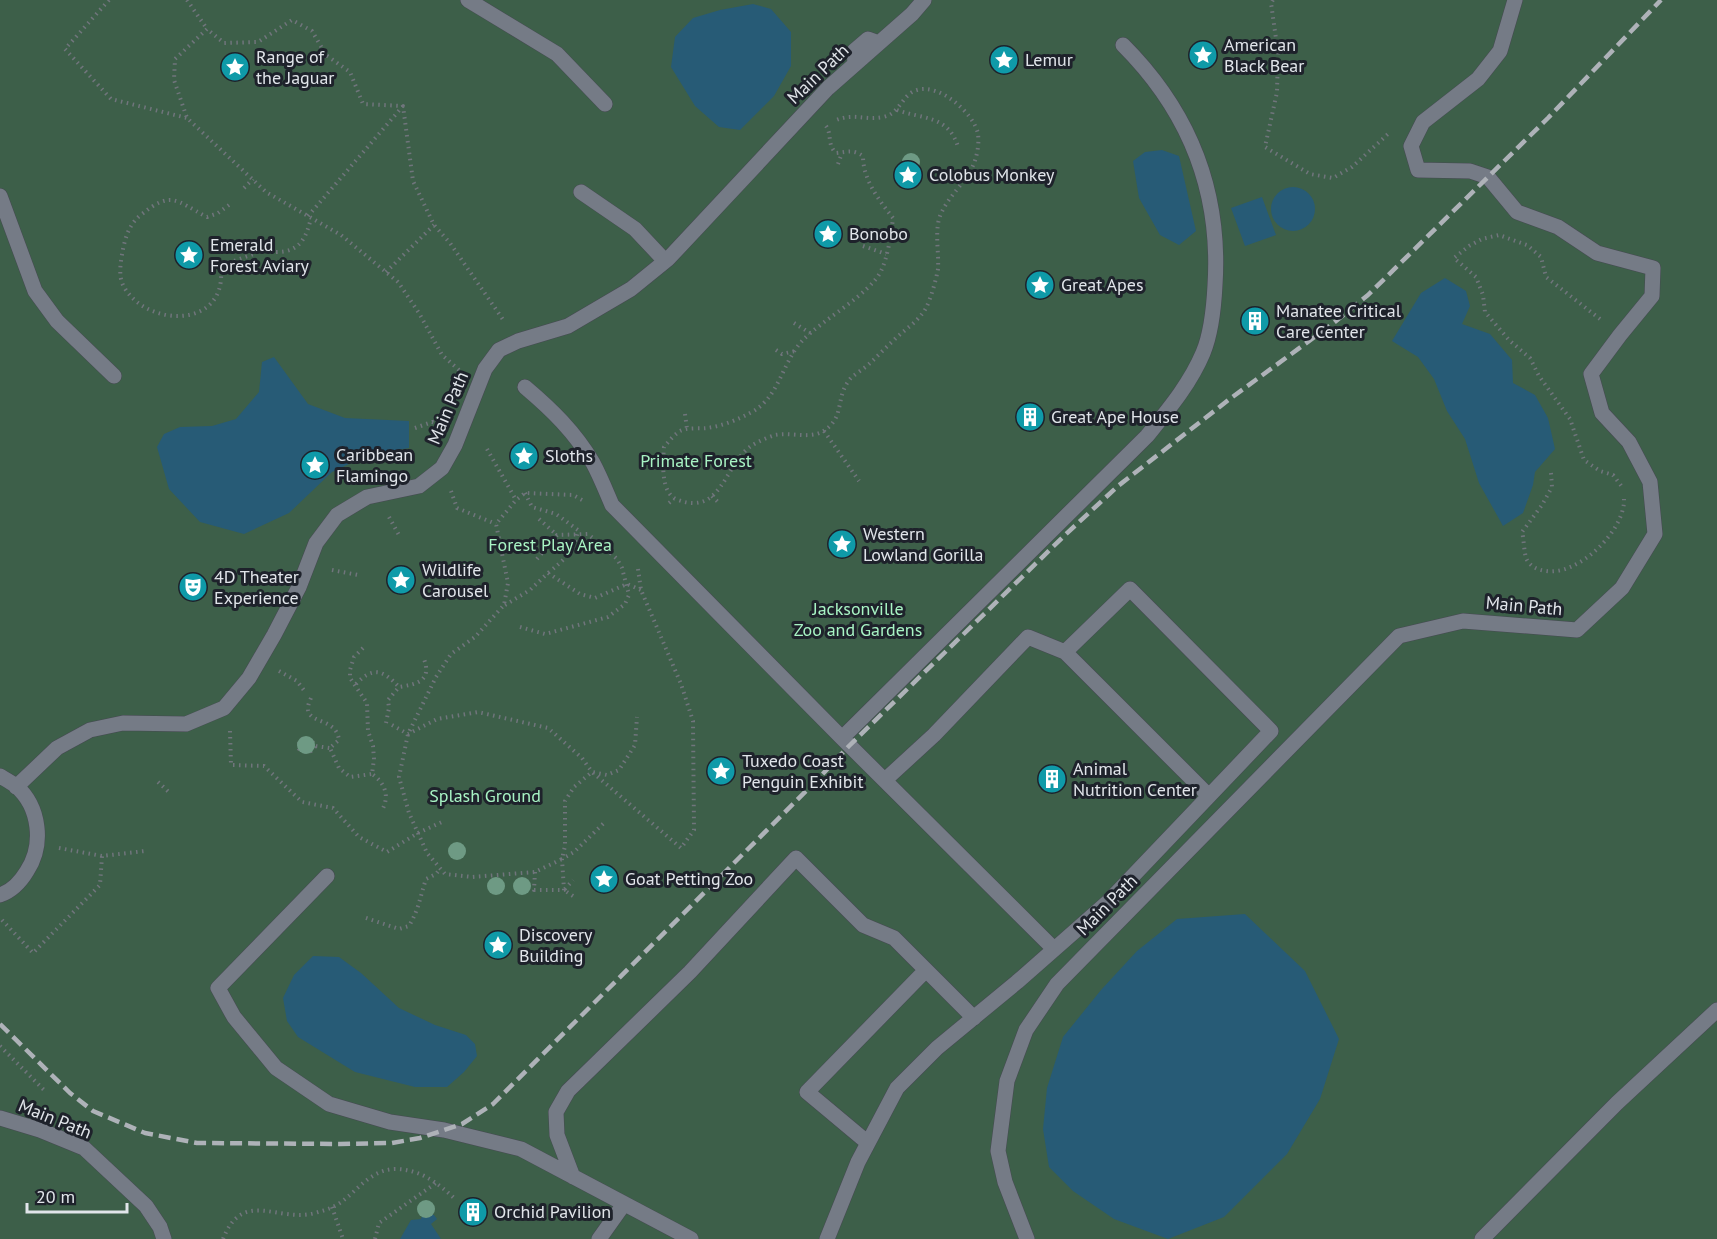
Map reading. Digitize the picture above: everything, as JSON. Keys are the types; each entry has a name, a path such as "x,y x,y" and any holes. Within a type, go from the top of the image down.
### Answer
{"street":[{"path":"468,0 557,54 604,104"},
{"name":"Main Path","path":"16,787 57,748 90,730 123,723 186,724 224,708 249,678 299,587 316,543 337,515 367,497 420,486 442,468 455,445 485,369 499,350 518,341 568,326 631,289 665,261 828,88 912,14 924,0"},
{"name":"Main Path","path":"1027,1239 1014,1210 998,1151 1007,1081 1026,1030 1057,984 1399,636 1463,621 1577,630 1622,588 1655,534 1650,482 1629,442 1602,413 1592,374 1652,296 1653,268 1597,253 1558,227 1517,212 1488,177 1470,171 1418,170 1412,146 1423,122 1478,79 1500,51 1515,0"},
{"path":"842,738 1147,436 1185,387 1204,351 1214,301 1217,252 1211,208 1199,159 1178,116 1140,62 1123,45"},
{"path":"581,192 635,230 665,261"},
{"path":"0,196 35,291 57,321 114,376"},
{"path":"525,387 552,410 572,432 593,463 612,505 1054,949"},
{"path":"827,1239 858,1162 897,1088 937,1048 1108,902 1271,730 1130,589 1065,652"},
{"path":"885,780 934,735 1028,637 1065,652 1209,796"},
{"path":"0,776 16,787 29,803 37,823 38,843 32,863 21,881 0,896"},
{"path":"573,1177 557,1135 556,1112 568,1091 690,972 796,858 863,926 894,938 974,1018"},
{"path":"327,876 218,988 234,1017 276,1068 329,1104 390,1122 444,1130 521,1149 690,1239"},
{"path":"868,1143 807,1092 926,970"},
{"path":"1482,1239 1617,1102 1717,1010"},
{"name":"Main Path","path":"0,1118 40,1130 84,1148 146,1206 160,1227 164,1239"},
{"path":"599,1239 624,1204"}],"path":[{"path":"109,0 64,49 111,99 187,118"},
{"path":"187,0 207,29 224,43 258,42 292,20 312,31 326,55 350,72 363,104 403,106"},
{"path":"1273,0 1271,3 1278,53 1277,92 1264,147 1310,174 1333,178 1352,167 1379,140 1389,134"},
{"path":"207,29 175,59 174,80 187,118 267,192 341,235 398,282 419,313 442,355 458,370 482,378"},
{"path":"918,89 935,91 952,100 965,112 974,123 978,136 976,158 939,218 938,270 926,307 914,323 851,378 840,397 834,421 824,431 804,436 776,435 750,447 738,459 722,487 712,496 700,503 685,503 674,499 669,494 664,476 664,447 680,432 687,429 722,425 752,413 772,395 800,343 870,285 881,272 893,218 881,203 867,177 863,167 863,156 856,151 847,150 836,153 829,144 828,128 833,121 854,115 880,118 890,116 897,110 910,93 918,89"},
{"path":"276,252 288,252 300,244 307,233 309,217 403,106"},
{"path":"403,106 413,181 434,225 450,243 518,341"},
{"path":"897,110 932,118 950,130 956,138 958,147"},
{"path":"838,164 842,153"},
{"path":"244,188 253,179"},
{"path":"228,204 218,213 207,217 172,199 158,201 134,219 126,236 120,264 122,284 136,303 151,309 176,317 200,313 212,304 217,296 222,282 221,271 228,262 254,254"},
{"path":"386,272 434,225"},
{"path":"1551,473 1552,487 1522,532 1526,559 1537,570 1556,573 1590,556 1606,540 1622,513 1623,489 1613,475 1600,471 1584,460 1570,419 1539,376 1530,358 1509,340 1485,312 1483,295 1476,277 1454,258 1482,239 1499,235 1527,245 1542,257 1546,278 1620,335"},
{"path":"863,246 886,254"},
{"path":"794,323 810,333"},
{"path":"776,350 782,354 796,350"},
{"path":"686,414 687,429"},
{"path":"824,431 859,481"},
{"path":"487,449 516,500"},
{"path":"442,468 457,508 496,525"},
{"path":"496,525 516,500 525,493 573,495 587,503"},
{"path":"525,493 532,507 556,514 578,530 575,545 566,558 530,590 504,605 476,637 451,654 436,677 408,734 399,777 409,813 427,853 445,874 472,877 535,872 573,852 606,821"},
{"path":"712,496 718,502"},
{"path":"669,503 674,499"},
{"path":"520,627 545,634 608,617 625,604 629,595 622,568 617,559 588,534 556,535 538,519"},
{"path":"496,525 508,583 504,605"},
{"path":"537,559 556,535"},
{"path":"408,734 436,719 478,712 548,728 582,758 592,772 681,848 694,830 693,721 681,684 641,590 637,561"},
{"path":"548,573 580,594 595,598 627,584 641,590"},
{"path":"363,648 354,657 350,678 367,702 368,731 374,759 372,774"},
{"path":"386,723 388,700 399,687 415,685 421,681 426,666 424,659"},
{"path":"257,663 297,681 306,693"},
{"path":"355,684 369,673 375,672 390,677 399,687"},
{"path":"311,698 308,708 311,715 315,719 330,723 338,733 339,740 330,748 315,746"},
{"path":"224,708 230,728 231,765 264,766 302,802 333,808 359,837 387,852 418,833 444,821"},
{"path":"592,772 606,775 619,770 635,745 637,717"},
{"path":"393,725 408,734"},
{"path":"303,738 312,741 315,746 311,751 306,752 299,749 297,745 303,738"},
{"path":"330,748 339,768 350,777 372,774"},
{"path":"564,890 562,859 565,846 565,801 574,787 592,772"},
{"path":"372,774 385,787 386,804 382,810"},
{"path":"158,782 171,794"},
{"path":"38,843 102,856 145,851"},
{"path":"0,918 33,954 100,885 102,856"},
{"path":"366,918 399,929 409,926 419,909 426,879 441,869"},
{"path":"535,872 534,890 564,890 573,896"},
{"path":"564,890 573,880"},
{"path":"0,1046 45,1091"},
{"path":"223,1239 228,1227 237,1216 260,1209 300,1215 312,1214 332,1207 374,1175 385,1170 416,1172 436,1183 455,1199"},
{"path":"375,1239 379,1223 436,1183"},
{"path":"332,1207 344,1239"}],"green space":[{"name":"Jacksonville Zoo and Gardens","path":"0,0 1717,0 1717,1239 0,1239"}],"water":[{"path":"753,4 771,9 791,32 791,66 774,96 740,130 719,127 695,106 671,67 675,37 693,18"},
{"path":"1162,150 1179,156 1196,231 1179,245 1160,235 1139,198 1133,161 1145,152"},
{"path":"1293,187 1302,188 1309,193 1314,200 1314,218 1309,225 1302,230 1293,231 1284,230 1277,225 1272,218 1271,209 1272,200 1277,193 1284,188"},
{"path":"1262,197 1276,235 1245,246 1231,208"},
{"path":"1445,278 1466,291 1470,306 1462,324 1490,334 1512,360 1513,383 1535,395 1548,418 1555,449 1535,472 1523,513 1503,526 1479,483 1465,439 1447,411 1434,379 1418,357 1392,341 1421,293"},
{"path":"274,357 308,404 345,418 409,421 409,448 368,455 332,472 289,513 244,534 200,522 169,489 157,447 164,434 180,427 212,426 236,419 259,392 262,362"},
{"path":"1245,914 1305,971 1339,1039 1320,1099 1287,1154 1224,1217 1168,1239 1114,1219 1073,1191 1049,1167 1043,1129 1047,1088 1063,1037 1101,990 1137,951 1177,919"},
{"path":"313,956 339,957 361,973 399,1008 435,1025 466,1035 475,1044 477,1056 447,1087 415,1087 355,1072 298,1037 287,1021 283,998 294,975"},
{"path":"427,1212 437,1219 431,1224 441,1239 400,1239 411,1220 421,1219 423,1213"}],"railway":[{"path":"0,1024 70,1093 93,1111 145,1133 197,1143 392,1143 420,1138 462,1124 493,1104 849,746 1065,535 1118,486 1368,295 1548,118 1661,0"}],"place":[{"name":"American Black Bear","path":"1203,55"},
{"name":"Lemur","path":"1004,60"},
{"name":"Range of the Jaguar","path":"235,67"},
{"name":"Colobus Monkey","path":"908,175"},
{"name":"Bonobo","path":"828,234"},
{"name":"Emerald Forest Aviary","path":"189,255"},
{"name":"Great Apes","path":"1040,285"},
{"name":"Manatee Critical Care Center","path":"1255,321"},
{"name":"Great Ape House","path":"1030,417"},
{"name":"Sloths","path":"524,456"},
{"name":"Caribbean Flamingo","path":"315,465"},
{"name":"Western Lowland Gorilla","path":"842,544"},
{"name":"Wildlife Carousel","path":"401,580"},
{"name":"4D Theater Experience","path":"193,587"},
{"name":"Tuxedo Coast Penguin Exhibit","path":"721,771"},
{"name":"Animal Nutrition Center","path":"1052,779"},
{"name":"Goat Petting Zoo","path":"604,879"},
{"name":"Discovery Building","path":"498,945"},
{"name":"Orchid Pavilion","path":"473,1212"}],"park label":[{"name":"Primate Forest","path":"696,461"},
{"name":"Forest Play Area","path":"550,545"},
{"name":"Splash Ground","path":"485,796"}]}
